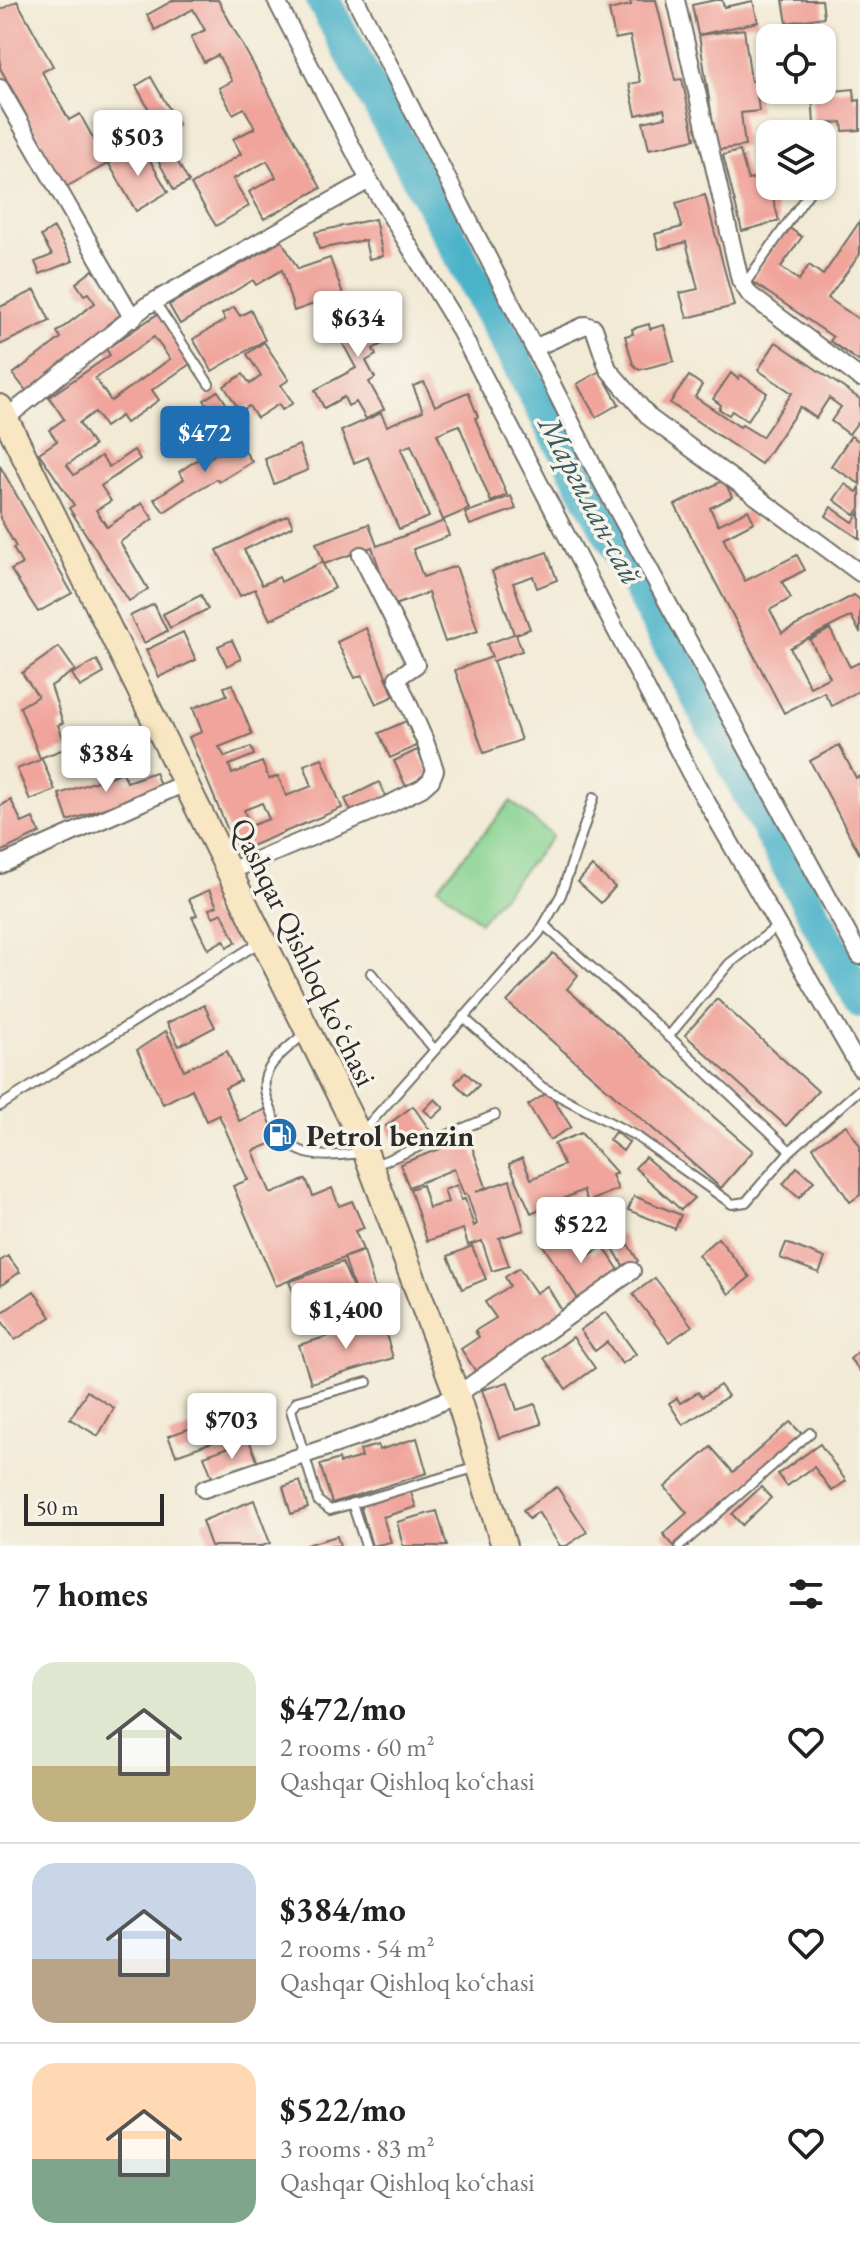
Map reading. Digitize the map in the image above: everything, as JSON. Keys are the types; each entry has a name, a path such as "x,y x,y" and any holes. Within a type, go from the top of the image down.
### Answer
{"main road":[{"name":"Qashqar Qishloq koʻchasi","path":"3,412 308,1030 365,1152 457,1395 504,1546"}],"street":[{"path":"276,0 369,180 455,321 690,773 860,1068"},
{"path":"356,0 591,462 860,956"},
{"path":"676,0 744,285 750,295 860,378"},
{"path":"0,88 133,319"},
{"path":"3,412 155,301 369,180"},
{"path":"534,348 586,325 594,328 608,369 650,418 860,573"},
{"path":"230,871 390,804 431,780 435,770 397,678 416,665 361,555"},
{"path":"0,865 185,783"},
{"path":"204,1489 375,1431 457,1395 632,1271"}],"lane":[{"path":"744,285 804,200"},
{"path":"155,301 209,384"},
{"path":"365,1152 434,1049 544,925 561,895 594,797"},
{"path":"544,925 790,1151"},
{"path":"668,1037 729,964 779,925"},
{"path":"0,1106 263,940"},
{"path":"371,973 434,1049"},
{"path":"463,1017 542,1087 636,1136 732,1204 746,1202 790,1151 860,1089"},
{"path":"308,1030 272,1064 265,1080 266,1095 275,1122 285,1142 296,1150 319,1158 365,1152 495,1115"},
{"path":"367,1382 297,1401 291,1410 318,1501 330,1510 479,1466"},
{"path":"680,1546 810,1433"},
{"path":"352,1503 366,1546"}],"green space":[{"path":"511,801 553,836 480,922 438,887"}],"building":[{"path":"174,0 218,0 321,188 264,219 249,192 276,177 267,161 233,179 249,206 216,226 191,185 241,154 233,139 255,128 244,108 233,114 219,88 232,81 218,55 204,62 191,37 205,30 193,9 155,30 147,15"},
{"path":"630,0 656,0 675,80 682,79 695,139 649,149 643,122 666,117 664,109 636,115 629,84 640,82 630,36 615,39 609,10 631,5"},
{"path":"722,0 724,7 753,1 758,22 698,35 692,5"},
{"path":"783,0 822,0 824,17 787,23"},
{"path":"17,1 53,66 42,72 69,120 80,114 107,164 66,187 0,68 0,10"},
{"path":"744,29 751,81 756,80 759,111 741,113 745,146 717,150 699,35"},
{"path":"151,77 178,124 162,133 136,86"},
{"path":"854,89 855,101 860,100 860,130 843,131 842,122 836,123 836,120 814,120 813,104 836,104 836,91"},
{"path":"163,136 189,182 174,190 149,144"},
{"path":"141,145 168,192 136,211 109,164"},
{"path":"740,151 748,180 756,178 756,200 774,200 779,221 742,231 723,155"},
{"path":"705,195 734,306 687,318 680,293 698,289 686,242 659,249 655,234 682,227 676,203"},
{"path":"375,219 383,256 369,259 365,240 319,249 315,232"},
{"path":"860,221 860,254 828,298 860,320 860,362 830,341 833,337 751,281 788,227 802,237 781,267 799,280 809,265 823,275"},
{"path":"54,228 73,261 40,274 35,262 52,255 41,236"},
{"path":"282,241 298,269 330,258 343,294 294,311 282,270 256,285 253,280 180,324 169,305"},
{"path":"93,270 124,312 107,325 112,332 28,393 13,374 61,338 57,332 95,303 88,293 84,295 76,283"},
{"path":"35,290 50,321 0,345 0,307"},
{"path":"333,301 347,327 388,304 394,314 388,317 398,335 373,349 376,355 366,361 375,378 369,382 384,409 366,419 356,402 348,406 344,397 324,408 315,390 356,368 323,307"},
{"path":"234,307 240,316 251,310 265,340 212,371 193,339 225,320 222,314"},
{"path":"159,313 193,362 152,390 159,400 126,423 121,416 105,427 95,412 79,423 94,446 67,465 74,475 101,456 109,467 134,450 140,459 101,486 111,501 96,510 107,527 142,503 153,519 120,542 148,589 129,601 69,508 74,505 39,453 57,441 49,430 64,419 49,397 110,355 106,349","holes":["154,337 170,359 111,401 95,378"]},
{"path":"649,324 650,329 664,325 674,361 639,370 633,364 625,336 633,334 632,329"},
{"path":"264,342 289,380 281,385 293,403 282,410 279,404 257,418 249,406 240,411 224,386 243,374 250,384 261,376 247,354"},
{"path":"776,342 860,399 860,425 857,423 849,434 831,421 841,407 829,398 816,418 800,407 761,464 670,403 689,376 702,385 695,397 740,427 742,425 762,437 792,393 758,370"},
{"path":"600,371 619,404 596,417 577,384"},
{"path":"731,373 738,379 741,375 767,393 747,421 732,411 729,415 719,409 721,405 713,399"},
{"path":"424,382 435,406 468,392 478,417 475,418 507,495 491,502 459,425 437,434 469,509 443,520 411,445 401,449 429,517 399,529 368,457 354,463 341,431 381,413 387,426 423,411 413,386"},
{"path":"218,391 244,431 234,438 220,416 209,424 201,412 209,407 204,400"},
{"path":"185,426 193,437 168,455 160,444"},
{"path":"851,436 860,442 860,484 831,466"},
{"path":"237,439 252,462 219,482 217,479 194,492 164,512 154,499 184,479 179,472 201,457 205,461"},
{"path":"299,445 308,470 274,484 265,459"},
{"path":"0,466 72,593 38,612 11,570 22,564 0,518"},
{"path":"724,480 732,497 710,508 718,525 748,510 754,522 723,538 745,581 797,555 805,570 782,582 791,598 770,610 782,633 854,595 860,600 860,633 851,616 790,648 810,687 830,677 810,640 830,629 850,667 860,662 860,690 832,706 824,692 784,713 675,505"},
{"path":"845,484 857,492 860,487 860,508 855,515 834,500"},
{"path":"511,496 516,509 470,525 465,513"},
{"path":"831,507 853,522 860,512 860,539 826,516"},
{"path":"288,515 293,526 244,550 262,585 279,577 281,582 322,562 335,588 270,620 255,589 240,596 217,550"},
{"path":"444,521 449,536 413,549 423,577 456,566 478,631 445,642 428,593 392,606 372,547 324,564 316,543 369,524 377,546"},
{"path":"547,552 557,580 537,588 533,576 513,583 530,629 516,634 522,651 493,661 521,740 484,753 455,670 492,657 487,644 514,634 492,571"},
{"path":"201,595 208,609 170,628 163,614"},
{"path":"154,604 167,631 144,643 130,616"},
{"path":"366,628 394,696 376,704 362,675 355,678 337,642"},
{"path":"183,632 196,660 159,677 146,650"},
{"path":"232,640 241,659 227,666 218,646"},
{"path":"59,647 75,670 51,686 63,723 58,725 67,748 40,758 20,707 38,696 22,673"},
{"path":"97,660 104,673 80,687 72,674"},
{"path":"232,684 252,734 219,747 225,757 251,747 254,755 229,765 232,774 262,762 269,779 278,776 286,796 312,786 304,765 322,758 342,808 237,852 189,737 202,732 193,708 227,695 224,687","holes":["262,803 269,819 250,826 244,810"]},
{"path":"406,721 417,746 390,758 379,733"},
{"path":"839,745 856,778 860,776 860,855 810,761"},
{"path":"417,750 430,775 406,787 394,761"},
{"path":"42,759 55,790 30,800 17,769"},
{"path":"123,772 127,782 155,772 161,788 68,821 59,794"},
{"path":"379,782 387,798 353,815 345,799"},
{"path":"11,800 22,823 33,818 40,833 0,852 0,806"},
{"path":"592,866 615,887 601,903 578,882"},
{"path":"209,890 217,906 209,909 213,917 222,913 236,942 227,947 224,940 208,949 192,917 197,915 189,899"},
{"path":"553,953 578,975 567,989 753,1151 721,1188 507,1002"},
{"path":"717,999 818,1091 786,1126 685,1035"},
{"path":"204,1005 215,1027 179,1046 167,1023"},
{"path":"166,1031 184,1070 227,1051 240,1081 225,1088 239,1121 266,1109 280,1140 253,1151 271,1194 306,1179 313,1196 332,1188 339,1206 352,1201 364,1228 355,1231 363,1250 276,1286 233,1186 248,1180 219,1115 206,1121 192,1089 163,1104 137,1050"},
{"path":"465,1072 479,1085 468,1096 455,1083"},
{"path":"549,1092 571,1127 550,1140 528,1105"},
{"path":"435,1099 444,1108 433,1118 424,1110"},
{"path":"413,1106 431,1132 403,1151 386,1126"},
{"path":"846,1125 860,1146 860,1195 850,1202 813,1147"},
{"path":"615,1132 629,1142 623,1151 609,1140"},
{"path":"581,1133 617,1173 612,1175 618,1189 588,1202 583,1190 531,1213 509,1164 522,1158 531,1179 564,1165 554,1144"},
{"path":"469,1138 486,1187 476,1192 510,1180 524,1230 499,1238 509,1266 492,1271 482,1241 468,1245 463,1229 427,1241 410,1189 422,1185 429,1208 448,1202 444,1190 457,1185 474,1226 477,1224 454,1169 409,1187 400,1164"},
{"path":"645,1157 694,1198 681,1210 635,1168"},
{"path":"797,1167 814,1181 799,1198 783,1184"},
{"path":"634,1196 681,1215 675,1229 628,1210"},
{"path":"560,1228 570,1244 580,1237 591,1254 603,1246 622,1275 580,1302 540,1241"},
{"path":"622,1234 638,1261 625,1269 609,1241"},
{"path":"718,1238 750,1277 729,1294 698,1255"},
{"path":"786,1243 825,1258 819,1273 780,1258"},
{"path":"472,1246 486,1279 462,1289 448,1256"},
{"path":"364,1251 376,1293 315,1315 306,1292 295,1296 289,1282 342,1262 355,1292 344,1257"},
{"path":"8,1256 20,1272 0,1286 0,1261"},
{"path":"519,1268 536,1293 547,1286 565,1316 477,1373 461,1349 479,1337 475,1331 496,1318 485,1302 510,1286 505,1277"},
{"path":"655,1278 692,1326 669,1342 633,1294"},
{"path":"34,1291 51,1317 15,1340 0,1314"},
{"path":"606,1312 636,1354 622,1364 607,1342 595,1351 580,1330"},
{"path":"382,1320 393,1358 311,1383 299,1345"},
{"path":"573,1337 595,1368 566,1389 544,1358"},
{"path":"860,1350 860,1371 850,1359"},
{"path":"508,1382 517,1410 535,1404 542,1424 499,1438 482,1390"},
{"path":"720,1385 728,1396 683,1425 669,1403 677,1398 680,1403 698,1392 702,1397"},
{"path":"87,1391 114,1408 98,1436 70,1419"},
{"path":"790,1422 803,1435 678,1546 674,1546 663,1534 687,1513 665,1487 711,1447 733,1472"},
{"path":"205,1423 213,1442 176,1455 168,1436"},
{"path":"417,1438 427,1473 332,1503 320,1465 362,1457 360,1450 378,1445 379,1450"},
{"path":"249,1440 259,1466 214,1482 204,1456"},
{"path":"820,1444 846,1481 832,1491 814,1467 787,1486 778,1474"},
{"path":"300,1481 308,1508 291,1514 283,1487"},
{"path":"557,1487 587,1532 566,1546 560,1546 538,1512 529,1519 523,1510"},
{"path":"761,1487 771,1498 742,1525 732,1514"},
{"path":"410,1490 416,1507 383,1517 391,1542 372,1546 360,1505"},
{"path":"254,1500 270,1543 262,1546 211,1546 202,1521"},
{"path":"437,1511 447,1546 403,1546 397,1522"},
{"path":"337,1536 340,1546 306,1546 306,1545"}],"waterway":[{"name":"Маргилан-сай","path":"323,0 860,1000"}],"place":[{"name":"Petrol benzin","path":"280,1135"}]}
